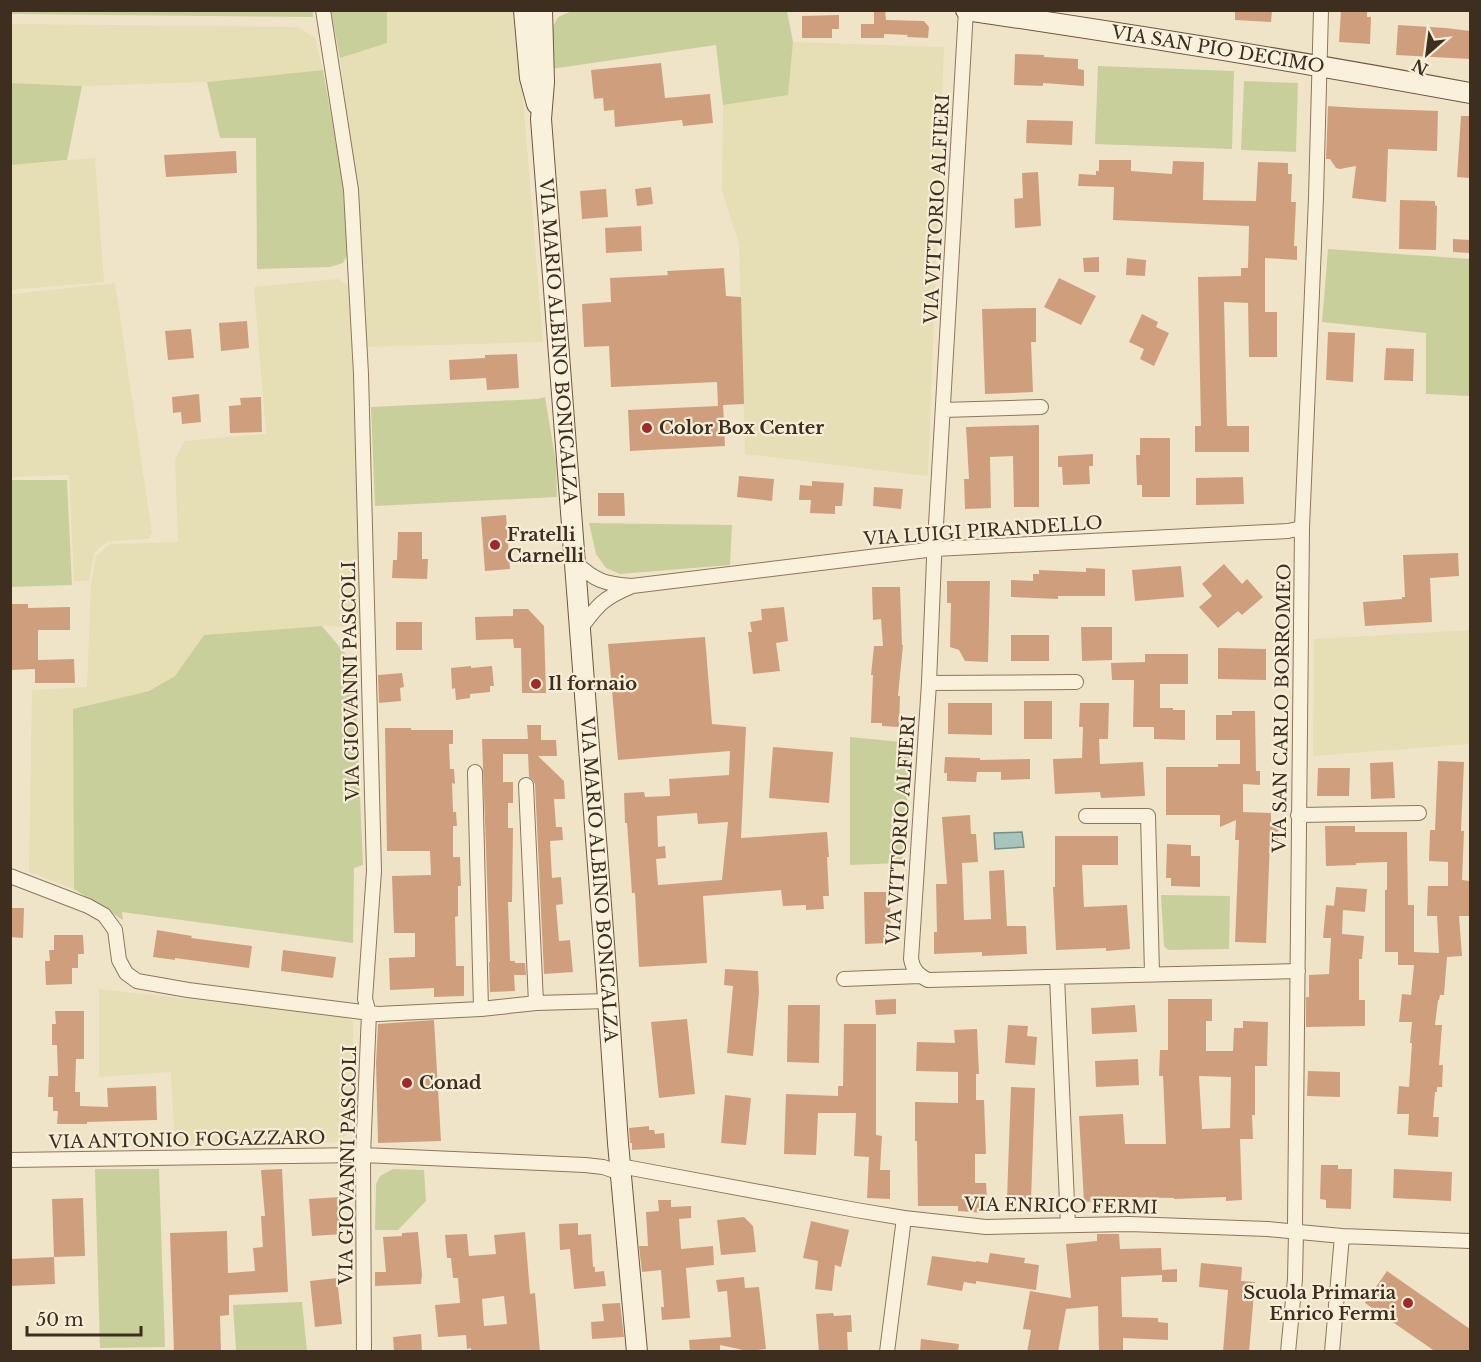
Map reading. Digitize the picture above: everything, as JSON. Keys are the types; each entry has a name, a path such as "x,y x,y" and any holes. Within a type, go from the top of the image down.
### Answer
{"main road":[{"name":"VIA MARIO ALBINO BONICALZA","path":"524,10 530,78 541,118"},
{"name":"VIA MARIO ALBINO BONICALZA","path":"542,10 544,82 541,118 607,1001 636,1352"},
{"path":"544,46 549,17 555,10"},
{"name":"VIA SAN PIO DECIMO","path":"966,10 1126,34 1470,93"}],"street":[{"name":"VIA GIOVANNI PASCOLI","path":"322,10 351,190 361,374 374,871 365,999 369,1013 363,1155 364,1352"},
{"name":"VIA VITTORIO ALFIERI","path":"920,976 913,968 911,959 929,683 966,10"},
{"name":"VIA SAN CARLO BORROMEO","path":"1288,1352 1295,1279 1296,1232 1294,1224 1302,528 1317,198 1321,10"},
{"path":"943,410 1041,407"},
{"name":"VIA LUIGI PIRANDELLO","path":"575,562 598,580 632,586 935,549 1288,531 1302,528"},
{"name":"VIA LUIGI PIRANDELLO","path":"580,629 600,603 613,594 632,586"},
{"path":"929,683 1076,682"},
{"path":"475,771 481,1009"},
{"path":"526,785 536,1003"},
{"path":"1298,815 1419,813"},
{"path":"1086,816 1148,816 1152,974"},
{"path":"10,876 88,906 104,915 115,930 119,960 126,973 137,981 188,990 378,1014 481,1009 536,1003 607,1001"},
{"path":"844,979 920,976 928,980 1298,971"},
{"path":"1057,976 1068,1225"},
{"name":"VIA ANTONIO FOGAZZARO","path":"10,1160 363,1155 585,1165"},
{"name":"VIA ENRICO FERMI","path":"585,1165 603,1167 620,1165 904,1218 986,1227 1129,1224 1268,1229 1342,1236 1470,1241"},
{"path":"888,1352 904,1218"},
{"path":"1332,1352 1342,1236"}],"shaded area":[{"path":"387,11 516,11 543,342 364,347 357,207 340,58 387,43"},
{"path":"10,25 298,27 315,38 323,70 207,82 82,86 11,83"},
{"path":"793,42 944,47 928,476 745,454 739,244 722,191 723,105 787,95"},
{"path":"95,158 104,282 11,290 11,165"},
{"path":"338,279 350,287 361,627 322,626 204,635 175,676 148,691 73,709 74,889 29,872 32,690 87,687 91,585 96,556 110,544 178,542 175,459 184,441 266,434 254,287"},
{"path":"115,283 152,533 148,539 108,541 94,553 89,581 74,581 69,475 11,477 11,294"},
{"path":"1470,630 1470,744 1313,756 1314,639"},
{"path":"99,989 342,1016 353,1022 354,1123 348,1134 337,1142 175,1145 171,1072 99,1077"}],"green space":[{"path":"11,10 313,10 313,17 11,14"},
{"path":"331,11 387,11 387,43 340,58"},
{"path":"572,11 787,11 793,42 788,95 723,105 716,45 551,69 551,30 558,17"},
{"path":"1098,66 1234,71 1232,149 1095,144"},
{"path":"323,70 342,178 348,253 343,263 330,267 257,269 256,138 220,138 207,82"},
{"path":"1244,81 1298,83 1296,152 1241,150"},
{"path":"10,83 82,86 67,160 11,165"},
{"path":"1328,249 1470,259 1470,396 1426,394 1426,333 1322,322"},
{"path":"545,397 556,463 557,497 375,506 371,407"},
{"path":"10,480 67,480 72,585 11,587"},
{"path":"589,523 732,525 730,565 620,574 606,568 596,554"},
{"path":"322,626 358,669 355,680 363,865 354,868 353,943 122,912 123,920 74,889 73,709 149,691 175,676 204,635"},
{"path":"850,737 912,743 902,863 850,865"},
{"path":"1161,895 1230,896 1229,949 1168,950 1164,946"},
{"path":"95,1169 159,1169 165,1347 100,1348"},
{"path":"393,1169 424,1170 426,1201 398,1230 375,1230 376,1184 380,1176"},
{"path":"302,1302 307,1351 236,1351 233,1305"}],"water":[{"path":"1022,832 1024,847 995,849 994,833"}],"building":[{"path":"874,10 885,10 886,20 924,21 929,27 928,38 884,34 884,38 861,38 861,24 874,24"},
{"path":"1235,10 1272,10 1271,22 1235,20"},
{"path":"1341,10 1367,10 1367,17 1371,17 1370,44 1339,42"},
{"path":"839,15 839,29 832,29 832,38 802,38 802,16"},
{"path":"1398,25 1470,31 1470,59 1396,55"},
{"path":"1015,54 1078,59 1078,69 1084,70 1084,86 1043,83 1043,86 1014,85"},
{"path":"661,63 665,98 710,94 713,123 683,126 682,120 615,127 614,110 604,111 603,98 594,99 591,70"},
{"path":"1328,106 1438,111 1437,151 1388,149 1386,202 1352,198 1356,166 1340,169 1336,168 1330,159 1326,159"},
{"path":"1461,116 1470,116 1470,178 1457,177"},
{"path":"1027,120 1073,121 1072,145 1026,143"},
{"path":"236,151 237,173 166,177 164,155"},
{"path":"1099,160 1131,160 1131,171 1172,174 1173,161 1204,162 1203,200 1256,201 1258,162 1288,163 1288,174 1292,174 1291,202 1296,202 1294,246 1297,246 1297,260 1265,258 1265,312 1277,312 1277,357 1249,357 1248,303 1224,302 1227,426 1249,426 1249,452 1195,452 1195,426 1201,426 1198,277 1241,276 1241,268 1248,268 1249,226 1113,220 1114,187 1078,186 1079,174 1096,175 1096,171 1099,171"},
{"path":"1038,172 1041,226 1015,228 1014,199 1023,198 1022,173"},
{"path":"651,187 653,204 637,206 635,189"},
{"path":"606,189 608,217 582,219 580,191"},
{"path":"1400,200 1435,201 1437,206 1436,250 1399,249"},
{"path":"641,226 642,251 606,253 605,228"},
{"path":"1453,239 1470,240 1470,253 1453,252"},
{"path":"1099,257 1099,272 1084,272 1083,258"},
{"path":"1127,258 1146,260 1145,276 1126,275"},
{"path":"724,268 726,296 741,297 744,404 723,405 725,446 630,451 628,410 718,406 717,382 611,387 609,346 584,347 582,304 611,302 610,278 668,275 667,271"},
{"path":"1059,278 1096,296 1081,325 1044,307"},
{"path":"1036,308 1036,342 1031,342 1033,392 985,394 982,309"},
{"path":"1142,314 1158,322 1156,327 1169,333 1154,366 1140,359 1144,349 1129,342"},
{"path":"247,321 249,348 221,351 219,323"},
{"path":"191,329 194,358 168,360 165,331"},
{"path":"1328,332 1355,333 1353,382 1326,380"},
{"path":"1386,348 1414,349 1413,381 1384,380"},
{"path":"517,354 519,388 487,390 486,378 450,380 449,360 485,358 485,355"},
{"path":"199,394 201,422 182,424 181,412 173,413 172,397"},
{"path":"261,397 262,432 230,433 229,406 241,405 240,398"},
{"path":"1039,425 1039,507 1014,507 1013,456 990,457 991,508 965,509 964,479 969,479 966,427"},
{"path":"1140,438 1170,438 1170,497 1142,497 1142,485 1137,485 1136,455 1140,455"},
{"path":"1093,454 1093,466 1089,466 1090,484 1063,485 1062,467 1058,467 1058,456"},
{"path":"739,476 774,479 772,501 737,497"},
{"path":"1243,477 1244,504 1196,505 1196,478"},
{"path":"812,481 844,483 842,506 835,506 835,514 810,513 811,500 799,500 800,485 812,486"},
{"path":"874,487 903,489 901,509 873,506"},
{"path":"598,493 624,493 625,516 598,516"},
{"path":"506,515 510,569 485,571 481,517"},
{"path":"398,532 422,532 422,559 428,559 427,579 392,578 393,560 397,560"},
{"path":"1458,553 1459,576 1430,578 1432,622 1365,626 1363,602 1405,597 1403,555"},
{"path":"1224,564 1242,584 1247,579 1263,597 1242,615 1238,611 1218,628 1199,607 1212,596 1202,584"},
{"path":"1181,566 1184,597 1135,601 1132,570"},
{"path":"1086,568 1105,569 1105,596 1058,596 1058,599 1011,597 1011,580 1033,581 1033,574 1039,574 1039,570 1086,572"},
{"path":"947,581 990,581 988,662 965,661 959,650 950,647 951,603 947,603"},
{"path":"872,587 900,587 903,645 898,696 900,696 899,727 871,723 873,675 871,675 874,646 883,646 881,619 873,620"},
{"path":"10,604 28,604 28,608 70,607 70,630 38,630 38,660 74,659 75,683 35,683 35,669 10,670"},
{"path":"784,607 788,641 776,643 780,671 753,674 748,632 752,632 750,622 762,620 761,609"},
{"path":"513,609 528,609 544,626 546,693 522,693 521,648 514,648 513,639 476,640 475,617 513,616"},
{"path":"396,622 422,622 422,650 396,650"},
{"path":"1081,627 1112,627 1112,660 1082,661"},
{"path":"1011,635 1049,635 1049,661 1011,661"},
{"path":"705,637 712,724 746,727 741,838 827,832 829,896 823,896 824,909 806,910 806,905 783,906 781,890 703,896 707,963 639,967 635,893 632,893 624,793 644,792 645,797 670,796 669,779 729,775 730,751 618,760 608,644","holes":["697,813 698,824 728,822 722,880 658,885 656,859 666,858 665,846 658,847 657,816"]},
{"path":"1218,648 1266,649 1266,680 1218,679"},
{"path":"1145,654 1188,654 1188,684 1160,684 1160,708 1185,710 1185,740 1154,739 1154,727 1133,727 1134,680 1112,680 1111,663 1145,662"},
{"path":"471,666 471,668 492,666 494,686 490,686 490,692 470,694 470,698 456,700 455,688 452,689 451,668"},
{"path":"402,673 404,687 400,688 401,701 379,703 378,675"},
{"path":"1024,701 1052,701 1052,739 1024,739"},
{"path":"948,703 992,703 992,735 948,734"},
{"path":"1080,703 1109,703 1108,739 1099,739 1100,764 1143,762 1145,796 1101,798 1100,792 1055,794 1053,759 1082,758 1083,727 1079,727"},
{"path":"1232,711 1255,711 1256,771 1260,771 1260,785 1243,784 1243,812 1271,813 1271,821 1279,821 1278,841 1270,841 1266,943 1235,942 1239,840 1235,840 1236,820 1220,827 1220,815 1166,815 1166,767 1218,767 1218,764 1240,764 1240,740 1216,740 1216,715 1232,715"},
{"path":"527,725 541,725 541,740 556,740 557,756 538,756 564,781 565,799 554,799 556,827 562,827 563,840 550,841 552,878 561,877 563,904 556,905 559,941 570,940 573,972 544,974 535,784 529,777 528,754 503,754 503,782 513,782 513,803 508,803 508,828 513,828 512,902 508,902 510,961 525,963 526,975 514,975 515,991 490,992 482,739 528,739"},
{"path":"385,728 453,730 453,744 449,744 450,769 454,769 453,812 456,812 457,826 453,826 453,857 460,857 461,886 458,886 458,916 455,917 456,966 464,966 464,996 434,997 434,988 390,990 389,958 415,957 415,933 394,933 392,876 431,875 430,851 387,851"},
{"path":"773,747 833,752 829,803 769,798"},
{"path":"945,757 980,758 980,760 1030,759 1030,779 1001,780 1001,772 977,772 976,782 947,781 947,773 944,773"},
{"path":"1438,761 1464,762 1461,831 1464,831 1462,880 1470,881 1469,916 1459,916 1462,956 1447,957 1444,995 1440,995 1438,1000 1435,1025 1442,1025 1439,1065 1443,1065 1442,1087 1437,1087 1437,1092 1435,1092 1433,1117 1439,1117 1438,1137 1408,1135 1409,1114 1397,1114 1399,1086 1409,1087 1412,1022 1399,1022 1402,994 1411,995 1414,965 1398,965 1398,952 1385,952 1387,862 1326,866 1325,826 1355,826 1355,832 1407,832 1408,905 1414,905 1414,952 1439,953 1437,916 1427,916 1428,886 1448,886 1448,862 1429,861 1430,830 1435,830"},
{"path":"1393,762 1395,798 1371,799 1370,763"},
{"path":"1318,768 1350,768 1349,796 1317,796"},
{"path":"970,815 971,834 976,834 978,862 962,863 964,920 991,919 989,871 1004,870 1007,926 1026,926 1027,954 982,956 982,952 934,954 934,932 937,932 936,884 947,884 942,817"},
{"path":"1055,836 1118,836 1118,865 1082,865 1084,907 1127,905 1130,949 1056,950 1053,887 1055,887"},
{"path":"1167,844 1191,845 1191,856 1200,856 1200,887 1171,886 1171,878 1166,878"},
{"path":"1336,887 1367,889 1365,912 1343,910 1342,934 1364,936 1362,959 1359,959 1359,1000 1365,1000 1365,1026 1306,1027 1309,975 1329,974 1331,938 1323,938 1326,905 1334,906"},
{"path":"864,892 886,892 887,904 890,904 891,931 888,931 888,943 865,944"},
{"path":"10,908 24,908 23,938 10,937"},
{"path":"157,930 192,936 191,938 252,946 249,968 153,957"},
{"path":"54,935 83,935 84,954 78,954 78,968 72,968 72,984 46,985 45,961 50,961 49,950 54,950"},
{"path":"283,950 336,957 333,978 281,971"},
{"path":"725,969 758,971 759,993 753,1056 727,1053 733,986 724,985"},
{"path":"896,999 896,1014 876,1015 875,1000"},
{"path":"1168,999 1212,999 1212,1021 1206,1021 1206,1051 1233,1051 1234,1028 1243,1028 1243,1021 1268,1022 1267,1066 1255,1066 1253,1139 1240,1139 1242,1200 1226,1201 1226,1197 1174,1199 1117,1197 1117,1200 1084,1202 1079,1116 1123,1114 1125,1144 1166,1144 1163,1076 1159,1076 1160,1050 1168,1050","holes":["1199,1076 1231,1077 1230,1128 1202,1129"]},
{"path":"788,1005 820,1005 819,1063 787,1062"},
{"path":"1135,1005 1137,1032 1092,1034 1091,1008"},
{"path":"55,1011 84,1011 84,1059 76,1059 75,1092 80,1092 80,1106 108,1107 107,1088 156,1086 157,1120 57,1124 58,1111 53,1111 53,1097 48,1097 49,1076 58,1076 57,1045 52,1045 52,1024 56,1024"},
{"path":"687,1019 695,1094 659,1098 651,1022"},
{"name":"Conad","path":"434,1020 441,1141 378,1143 376,1063 378,1024"},
{"path":"844,1024 876,1024 876,1135 882,1136 880,1170 890,1170 890,1199 867,1198 869,1157 854,1156 856,1113 818,1113 816,1155 784,1154 786,1094 838,1096 838,1086 843,1086"},
{"path":"1008,1025 1028,1026 1027,1036 1037,1037 1035,1065 1005,1063"},
{"path":"977,1029 979,1074 976,1074 976,1100 984,1100 986,1154 975,1154 975,1183 986,1183 987,1198 985,1198 984,1213 958,1211 958,1206 918,1206 915,1102 958,1103 958,1072 916,1071 917,1042 955,1043 954,1030"},
{"path":"1138,1059 1139,1085 1096,1087 1095,1061"},
{"path":"1308,1071 1340,1072 1340,1097 1307,1096"},
{"path":"1011,1087 1035,1088 1031,1200 1007,1199"},
{"path":"725,1095 751,1098 746,1145 721,1143"},
{"path":"649,1126 649,1130 654,1130 655,1134 664,1133 665,1148 632,1150 629,1128"},
{"path":"1321,1165 1338,1165 1338,1169 1352,1169 1351,1209 1326,1208 1326,1200 1320,1199"},
{"path":"282,1169 288,1292 229,1295 229,1315 220,1316 221,1352 174,1352 170,1233 227,1231 228,1273 255,1271 253,1248 263,1247 261,1216 265,1216 261,1170"},
{"path":"1394,1169 1452,1172 1451,1201 1393,1198"},
{"path":"341,1197 343,1234 312,1236 309,1199"},
{"path":"83,1198 85,1256 54,1257 52,1199"},
{"path":"658,1200 671,1200 671,1207 691,1206 691,1218 679,1219 681,1249 713,1246 714,1265 686,1268 690,1318 662,1320 661,1307 664,1307 661,1270 642,1272 639,1246 648,1246 646,1212 659,1211"},
{"path":"744,1217 753,1226 756,1252 721,1255 717,1220"},
{"path":"811,1221 849,1230 841,1267 835,1265 832,1291 815,1289 818,1261 803,1258"},
{"path":"578,1223 578,1235 591,1234 593,1267 595,1267 595,1272 604,1271 606,1286 574,1289 570,1249 560,1250 559,1224"},
{"path":"418,1232 421,1284 375,1286 375,1272 386,1272 383,1237"},
{"path":"525,1232 530,1294 535,1293 540,1352 471,1352 471,1348 467,1349 466,1335 438,1337 435,1305 460,1303 458,1278 453,1278 451,1258 447,1258 445,1235 467,1234 469,1256 496,1254 494,1235","holes":["504,1296 507,1324 484,1326 482,1299"]},
{"path":"1097,1234 1119,1234 1120,1249 1161,1248 1162,1270 1177,1269 1177,1282 1162,1282 1162,1275 1121,1277 1122,1317 1158,1318 1158,1322 1168,1323 1168,1340 1123,1338 1123,1352 1099,1352 1098,1306 1066,1309 1058,1352 1027,1352 1031,1330 1023,1329 1030,1291 1071,1298 1066,1244 1097,1241"},
{"path":"990,1253 1025,1258 1024,1263 1039,1265 1036,1290 976,1281 976,1284 964,1282 962,1291 927,1285 932,1256 988,1263"},
{"path":"54,1257 55,1284 10,1286 10,1259"},
{"path":"1201,1263 1242,1267 1241,1281 1255,1282 1249,1352 1223,1352 1228,1290 1199,1287"},
{"path":"1387,1271 1470,1329 1470,1352 1436,1352 1365,1303"},
{"path":"744,1277 745,1288 759,1287 766,1349 748,1351 720,1345 720,1352 690,1352 689,1340 731,1337 727,1291 718,1292 716,1280"},
{"path":"337,1278 342,1324 315,1327 310,1281"},
{"path":"620,1303 624,1337 592,1339 591,1322 604,1321 602,1304"},
{"path":"833,1313 834,1316 851,1315 852,1332 847,1332 848,1352 819,1352 816,1314"},
{"path":"421,1334 422,1352 394,1352 393,1337"},
{"path":"921,1339 959,1344 958,1352 920,1352"}],"place":[{"name":"Color Box Center","path":"647,428"},
{"name":"Fratelli Carnelli","path":"495,545"},
{"name":"Il fornaio","path":"536,684"},
{"name":"Conad","path":"407,1083"},
{"name":"Scuola Primaria Enrico Fermi","path":"1408,1303"}]}
